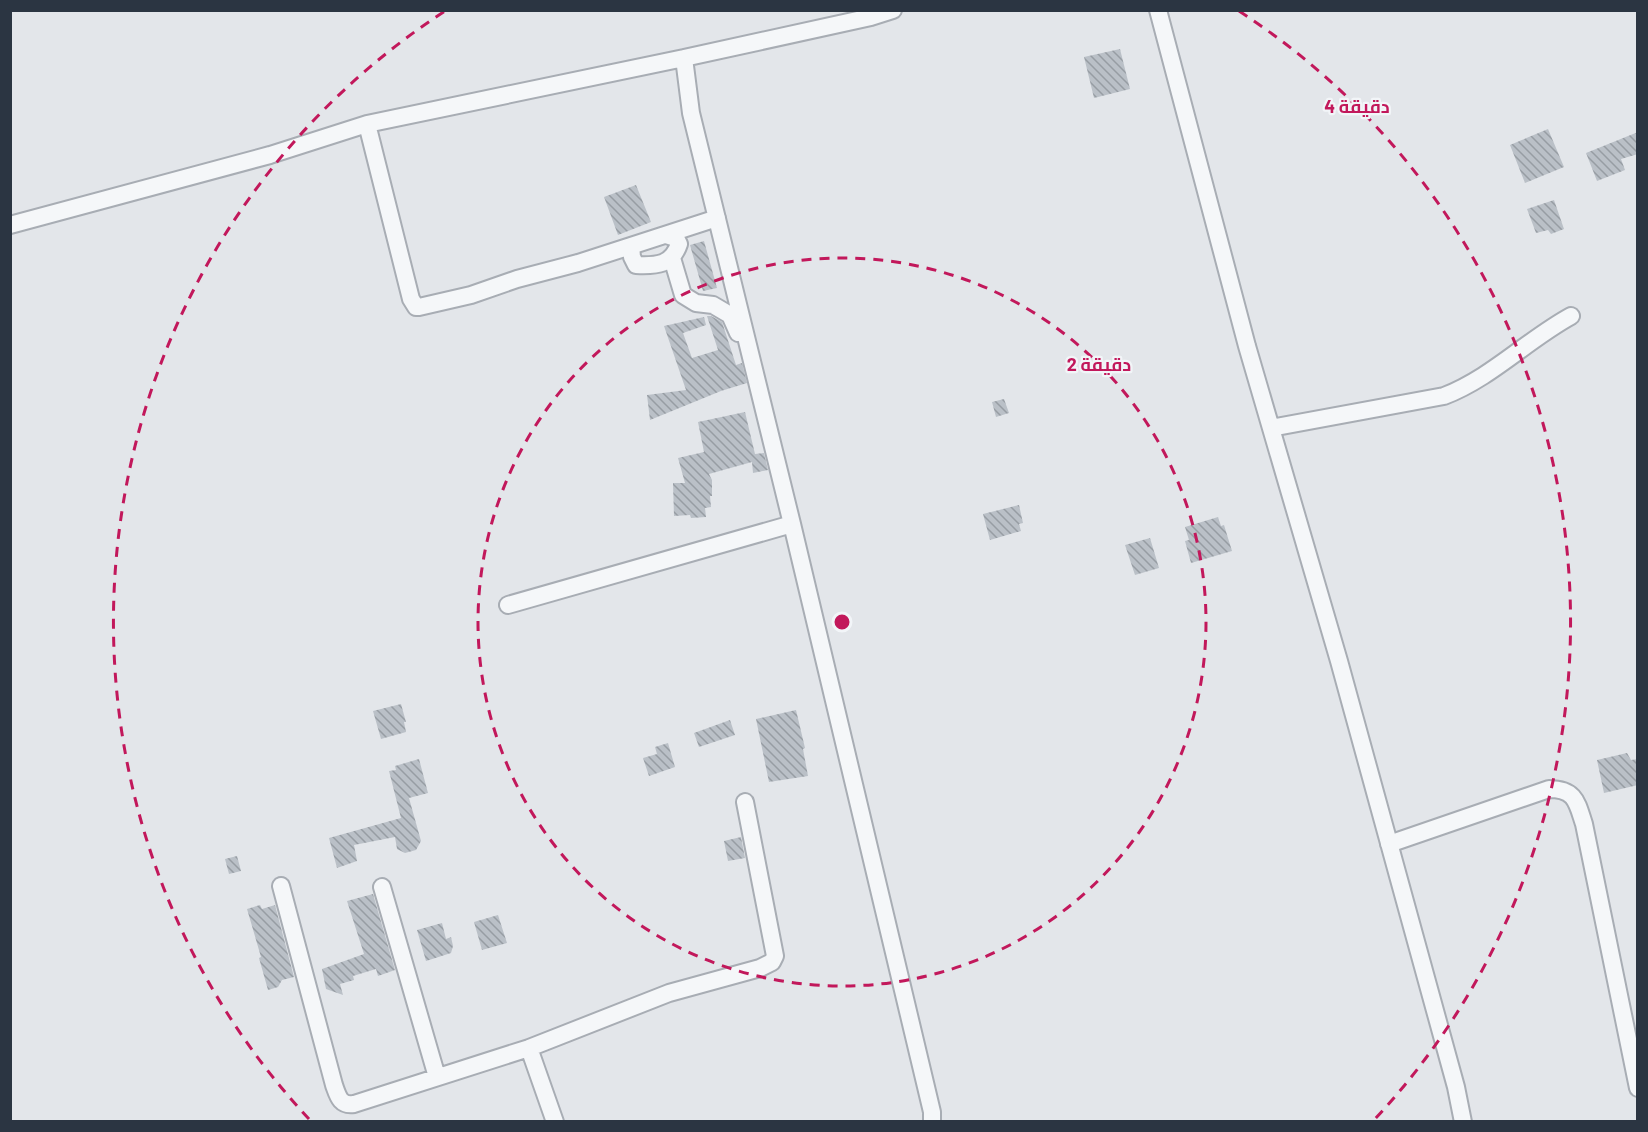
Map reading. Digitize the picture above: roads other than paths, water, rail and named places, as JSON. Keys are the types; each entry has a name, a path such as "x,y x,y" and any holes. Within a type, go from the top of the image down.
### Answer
{"street":[{"path":"10,225 270,155 367,124 684,58 872,17 893,10"},
{"path":"1158,10 1247,346 1339,661 1456,1087 1463,1122"},
{"path":"684,58 692,113 932,1112 932,1122"},
{"path":"367,124 411,299 416,307 471,295 517,279 578,264 717,218"},
{"path":"631,246 632,257 636,265 650,266 667,261 675,256 679,244 676,238 666,235"},
{"path":"672,258 683,295 696,303 713,305 730,315 738,334 750,351"},
{"path":"1271,428 1444,396 1483,377 1550,328 1571,316"},
{"path":"508,605 792,524"},
{"path":"1389,844 1549,789 1561,789 1570,793 1576,801 1584,824 1638,1088"},
{"path":"281,886 334,1085 342,1102 346,1105 354,1104 529,1048 669,993 760,969 772,962 775,956 745,801"},
{"path":"382,887 437,1077"},
{"path":"529,1048 555,1122"}]}
